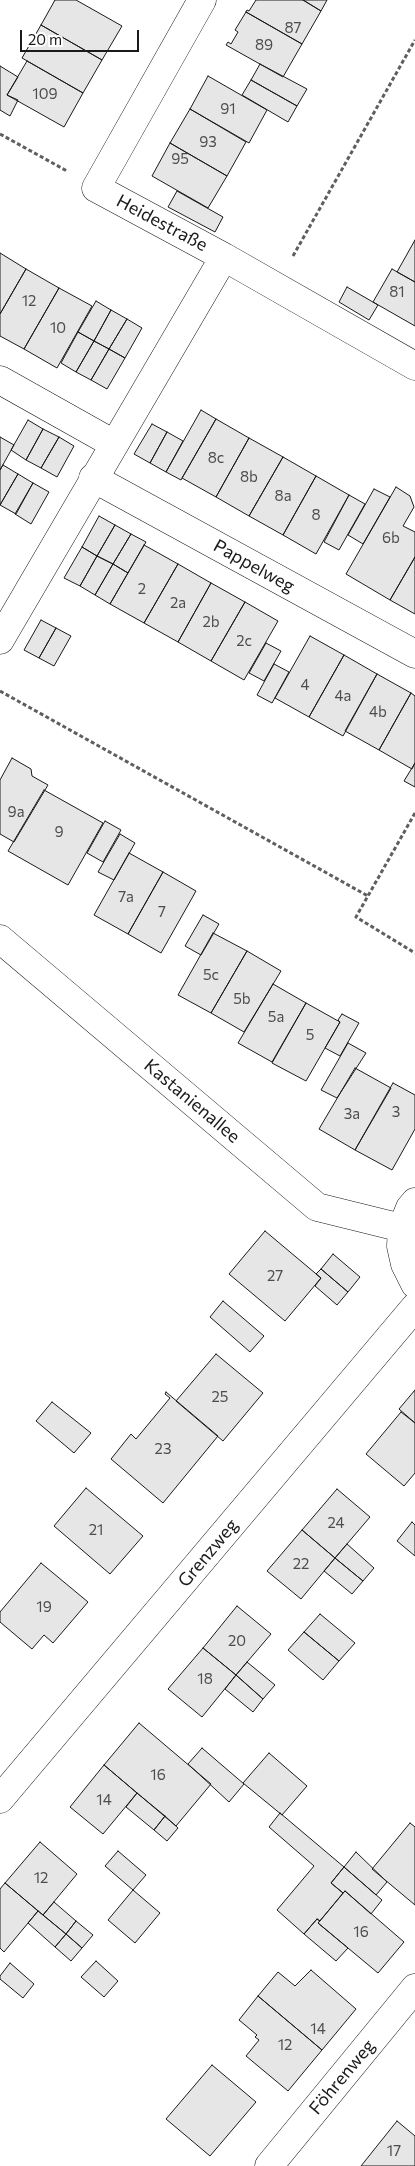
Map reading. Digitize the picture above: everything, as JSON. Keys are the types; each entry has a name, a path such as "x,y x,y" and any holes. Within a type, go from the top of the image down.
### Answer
{"street":[{"name":"Heidestraße","path":"202,0 96,188 224,256 415,366"},
{"path":"0,640 224,256"},
{"path":"0,380 114,444"},
{"name":"Pappelweg","path":"93,478 415,654"},
{"name":"Kastanienallee","path":"0,939 317,1207 402,1228"},
{"path":"415,1202 410,1208 402,1228 401,1246 405,1264 415,1284"},
{"name":"Grenzweg","path":"0,1799 415,1307"},
{"name":"Föhrenweg","path":"268,2166 415,1988"}],"path":[{"path":"275,287 415,40"},
{"path":"0,134 96,188"},
{"path":"0,691 368,896"},
{"path":"415,813 356,917 415,953"}],"building":[{"path":"55,0 76,0 122,26 102,60 41,25"},
{"path":"256,0 303,0 321,11 302,44 246,12 247,10 249,11"},
{"path":"303,0 327,0 321,11"},
{"path":"246,12 302,44 283,77 226,45 228,42 231,44 238,32 235,30"},
{"path":"41,25 102,60 83,93 22,58"},
{"path":"27,61 83,93 64,127 7,95"},
{"path":"260,64 307,89 297,106 251,80"},
{"path":"0,66 18,77 7,95 18,100 10,116 0,110"},
{"path":"208,76 267,110 249,143 190,109"},
{"path":"251,80 297,106 288,122 242,95"},
{"path":"190,109 246,142 227,176 170,143"},
{"path":"170,143 227,176 208,208 152,176"},
{"path":"177,191 223,217 215,232 168,207"},
{"path":"415,240 415,282 397,272"},
{"path":"0,253 26,269 0,314"},
{"path":"26,269 59,288 24,349 0,336 0,314"},
{"path":"392,269 415,282 415,326 373,302"},
{"path":"347,287 378,305 369,320 339,302"},
{"path":"59,288 92,306 57,368 24,349"},
{"path":"96,301 111,310 94,341 78,332"},
{"path":"111,310 127,319 109,349 94,341"},
{"path":"127,319 142,328 125,358 109,349"},
{"path":"78,332 94,341 76,372 61,363"},
{"path":"94,341 109,349 91,380 76,372"},
{"path":"109,349 125,358 107,389 91,380"},
{"path":"201,410 216,419 181,480 166,472"},
{"path":"216,419 249,438 216,497 182,478"},
{"path":"28,420 43,429 26,460 11,450"},
{"path":"152,424 167,432 150,463 134,454"},
{"path":"43,429 59,437 41,468 26,460"},
{"path":"167,432 183,441 166,472 150,463"},
{"path":"0,437 14,445 0,470"},
{"path":"59,437 74,446 57,477 41,468"},
{"path":"249,438 283,457 249,516 216,497"},
{"path":"283,457 316,476 283,535 249,516"},
{"path":"3,465 18,474 0,505 0,470"},
{"path":"18,474 33,483 16,514 0,505"},
{"path":"316,476 349,495 316,554 283,535"},
{"path":"33,483 49,492 31,524 15,514"},
{"path":"396,487 410,496 414,507 403,526 415,532 415,557 390,600 346,574"},
{"path":"374,489 390,497 363,544 348,535"},
{"path":"349,495 365,504 339,550 324,542"},
{"path":"99,516 115,525 97,556 82,547"},
{"path":"115,525 131,534 113,564 97,556"},
{"path":"131,534 146,542 128,573 113,564"},
{"path":"144,545 178,564 144,623 110,604"},
{"path":"82,547 97,556 80,586 64,578"},
{"path":"97,556 113,564 95,595 80,586"},
{"path":"415,557 415,614 390,600"},
{"path":"113,564 128,573 110,604 95,595"},
{"path":"178,564 211,583 178,642 144,623"},
{"path":"211,583 245,602 211,661 178,642"},
{"path":"245,602 278,621 244,680 211,661"},
{"path":"41,620 56,628 39,658 24,650"},
{"path":"56,628 71,636 54,666 39,658"},
{"path":"310,636 344,655 309,717 275,698"},
{"path":"266,643 281,651 264,681 249,673"},
{"path":"344,655 377,674 343,736 309,717"},
{"path":"274,664 289,672 272,703 257,695"},
{"path":"377,674 411,693 379,750 345,731"},
{"path":"411,693 415,696 415,763 412,769 379,750"},
{"path":"12,758 31,769 32,776 48,785 14,842 0,834 0,780"},
{"path":"415,763 415,787 404,781"},
{"path":"44,790 103,823 68,885 8,851"},
{"path":"105,821 121,830 103,862 87,853"},
{"path":"120,834 135,843 114,880 98,872"},
{"path":"129,853 163,872 128,934 94,915"},
{"path":"163,872 196,891 161,953 128,934"},
{"path":"203,915 219,924 201,955 185,946"},
{"path":"213,933 247,951 211,1013 178,995"},
{"path":"247,951 281,971 244,1032 211,1013"},
{"path":"273,984 306,1003 272,1062 238,1043"},
{"path":"306,1003 340,1022 306,1081 272,1063"},
{"path":"342,1014 359,1023 340,1056 325,1048 340,1022 338,1020"},
{"path":"348,1043 366,1053 337,1098 321,1090"},
{"path":"355,1068 391,1088 355,1150 319,1129"},
{"path":"393,1083 415,1095 415,1129 392,1170 355,1150"},
{"path":"265,1231 321,1278 285,1321 229,1274"},
{"path":"333,1254 360,1277 348,1292 321,1269"},
{"path":"321,1269 348,1292 337,1305 315,1286 321,1278 316,1274"},
{"path":"223,1301 264,1336 250,1352 210,1317"},
{"path":"216,1354 263,1393 223,1441 176,1401"},
{"path":"415,1390 415,1423 399,1409"},
{"path":"166,1392 218,1436 163,1503 111,1459 131,1434 136,1439 170,1398 165,1394"},
{"path":"52,1402 91,1433 74,1453 36,1421"},
{"path":"401,1412 415,1423 415,1473 404,1486 366,1454"},
{"path":"86,1488 143,1536 110,1574 54,1526"},
{"path":"337,1489 370,1517 335,1558 302,1530"},
{"path":"412,1522 415,1525 415,1556 397,1541"},
{"path":"302,1530 335,1558 301,1599 267,1571"},
{"path":"347,1544 374,1568 363,1581 335,1558"},
{"path":"335,1558 363,1581 352,1594 324,1571"},
{"path":"41,1563 88,1602 53,1643 44,1635 32,1649 0,1622 0,1612"},
{"path":"237,1606 271,1634 236,1675 203,1648"},
{"path":"320,1614 355,1643 339,1661 304,1632"},
{"path":"304,1632 339,1661 323,1680 288,1650"},
{"path":"203,1648 236,1675 202,1717 168,1689"},
{"path":"247,1662 275,1685 263,1699 236,1675"},
{"path":"236,1675 263,1699 253,1712 225,1689"},
{"path":"139,1723 211,1784 176,1826 104,1765"},
{"path":"202,1748 244,1784 229,1802 188,1764"},
{"path":"269,1753 307,1786 282,1815 243,1783"},
{"path":"104,1765 137,1793 103,1834 70,1807"},
{"path":"137,1793 165,1816 154,1830 126,1807"},
{"path":"280,1813 344,1867 331,1883 343,1893 320,1921 317,1919 304,1934 277,1910 314,1866 269,1827"},
{"path":"165,1816 178,1828 167,1841 154,1830"},
{"path":"410,1823 415,1827 415,1905 372,1869"},
{"path":"40,1842 77,1874 43,1915 5,1883"},
{"path":"118,1851 146,1875 133,1890 105,1866"},
{"path":"356,1852 387,1882 376,1895 344,1867"},
{"path":"344,1867 382,1900 371,1914 345,1891 343,1893 331,1883"},
{"path":"5,1883 38,1911 4,1952 0,1948 0,1889"},
{"path":"133,1890 160,1913 135,1943 108,1920"},
{"path":"345,1891 404,1942 378,1973 318,1923"},
{"path":"54,1902 76,1921 66,1934 43,1915"},
{"path":"38,1911 66,1934 55,1947 28,1923"},
{"path":"317,1919 320,1921 318,1923 348,1948 336,1961 304,1934"},
{"path":"76,1921 93,1935 82,1948 66,1934"},
{"path":"66,1934 82,1948 71,1961 55,1947"},
{"path":"96,1961 118,1981 104,1997 81,1977"},
{"path":"10,1963 34,1984 23,1998 0,1979 0,1976"},
{"path":"311,1970 356,2009 322,2050 258,1996 278,1972 295,1986"},
{"path":"258,1996 322,2050 288,2091 246,2056 259,2040 255,2037 257,2035 239,2020"},
{"path":"212,2065 256,2102 210,2156 166,2119"},
{"path":"397,2121 415,2136 415,2166 361,2166"}]}
